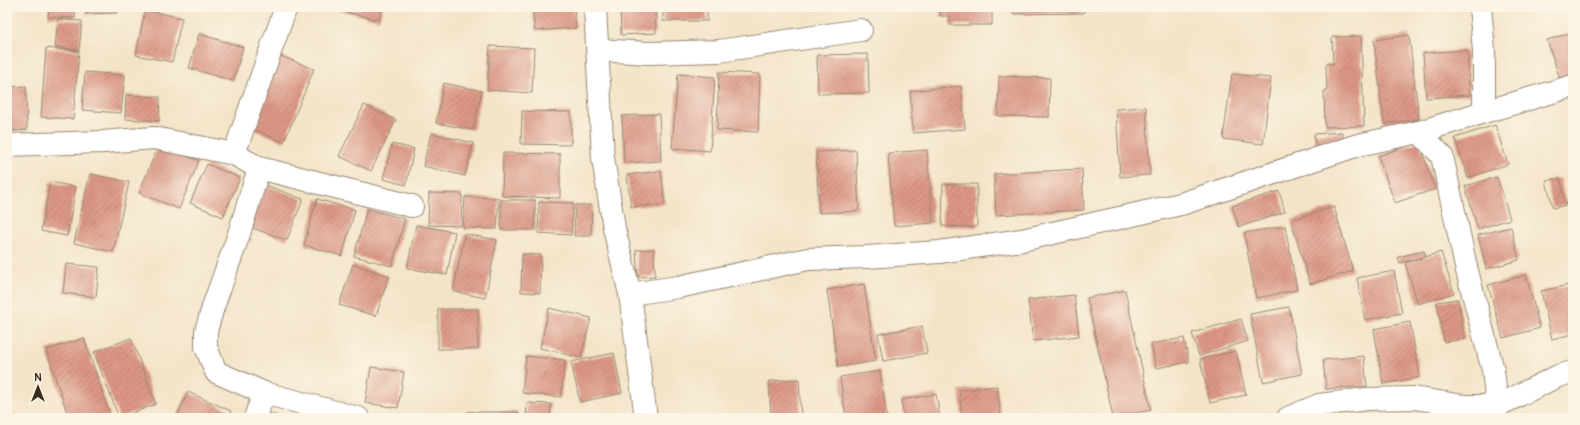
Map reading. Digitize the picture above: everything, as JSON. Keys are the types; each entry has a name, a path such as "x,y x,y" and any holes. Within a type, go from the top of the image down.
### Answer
{"street":[{"path":"234,154 286,7"},
{"path":"595,7 603,158 614,228 630,294 646,418"},
{"path":"1480,7 1484,51 1484,112"},
{"path":"598,50 650,53 719,51 861,30"},
{"path":"630,294 678,287 808,258 867,257 939,252 1022,240 1181,204 1358,145 1419,132 1573,86"},
{"path":"1419,132 1442,156 1466,267 1493,370 1496,412"},
{"path":"7,145 103,142 154,138 234,154 259,168 412,206"},
{"path":"259,168 238,238 214,304 206,331 206,347 216,372 264,393 358,418"},
{"path":"1288,418 1319,405 1367,399 1414,398 1496,412 1558,376 1573,372"},
{"path":"255,418 264,393"}],"building":[{"path":"49,7 75,7 75,18 48,17"},
{"path":"85,7 117,7 117,13 86,14"},
{"path":"334,7 383,7 379,20 333,9"},
{"path":"532,7 574,7 576,28 535,31"},
{"path":"620,7 655,7 656,33 621,35"},
{"path":"663,7 707,7 707,21 663,21"},
{"path":"940,7 992,7 992,25 950,25 950,16 940,16"},
{"path":"1013,7 1084,7 1084,13 1013,14"},
{"path":"145,10 182,18 172,62 136,55"},
{"path":"58,19 82,21 79,50 55,47"},
{"path":"1573,32 1573,74 1560,79 1547,40"},
{"path":"199,34 243,47 233,81 189,68"},
{"path":"1409,35 1419,119 1384,124 1374,40"},
{"path":"1361,36 1364,126 1325,127 1324,91 1327,91 1326,64 1333,64 1332,37"},
{"path":"490,46 534,48 532,93 487,90"},
{"path":"46,48 79,51 73,119 41,117"},
{"path":"1467,50 1470,95 1426,98 1423,53"},
{"path":"276,54 314,69 284,142 247,127"},
{"path":"868,54 869,93 818,94 817,55"},
{"path":"85,72 125,75 121,113 82,110"},
{"path":"719,72 760,74 758,132 717,130"},
{"path":"678,74 715,77 710,151 672,148"},
{"path":"1232,74 1271,78 1263,144 1223,139"},
{"path":"999,76 1050,78 1049,117 998,116"},
{"path":"444,83 482,91 473,130 436,123"},
{"path":"26,86 27,130 7,131 7,87"},
{"path":"961,86 965,129 913,133 910,91"},
{"path":"126,95 160,97 159,121 125,119"},
{"path":"364,105 396,120 371,171 339,156"},
{"path":"1146,107 1150,175 1120,177 1116,109"},
{"path":"522,111 571,112 571,145 521,144"},
{"path":"659,114 661,161 624,163 622,116"},
{"path":"1495,125 1508,164 1468,178 1455,138"},
{"path":"1342,132 1344,146 1315,148 1314,134"},
{"path":"431,133 473,143 465,176 423,166"},
{"path":"1419,142 1435,189 1395,203 1378,156"},
{"path":"159,144 199,161 179,209 139,193"},
{"path":"392,144 414,149 406,185 383,179"},
{"path":"856,150 859,211 819,213 816,152"},
{"path":"927,150 933,223 894,226 888,153"},
{"path":"503,153 560,154 560,198 502,196"},
{"path":"207,164 240,178 223,217 190,203"},
{"path":"1082,169 1084,210 996,215 994,174"},
{"path":"661,171 665,204 631,207 627,175"},
{"path":"90,174 129,182 113,252 74,243"},
{"path":"1497,177 1510,219 1478,229 1465,186"},
{"path":"1560,178 1566,205 1553,208 1546,181"},
{"path":"50,182 76,187 67,236 41,231"},
{"path":"943,184 977,184 977,227 942,226"},
{"path":"265,185 303,199 287,240 249,227"},
{"path":"1279,191 1285,212 1239,227 1232,206"},
{"path":"429,193 462,194 461,226 428,225"},
{"path":"465,197 499,198 497,229 463,228"},
{"path":"317,199 355,210 342,256 304,245"},
{"path":"501,200 535,200 535,230 501,230"},
{"path":"539,202 573,203 571,235 538,233"},
{"path":"575,205 592,205 591,236 574,236"},
{"path":"1334,207 1353,271 1310,284 1291,220"},
{"path":"367,209 405,219 392,266 354,256"},
{"path":"416,225 455,232 447,275 407,268"},
{"path":"1285,226 1297,290 1256,298 1244,233"},
{"path":"1511,227 1519,260 1486,269 1478,235"},
{"path":"465,234 497,240 485,298 453,291"},
{"path":"654,249 655,276 638,277 636,250"},
{"path":"1424,251 1426,256 1400,263 1398,257"},
{"path":"1441,252 1454,293 1418,304 1405,263"},
{"path":"522,254 541,255 540,293 521,292"},
{"path":"66,264 99,267 96,297 63,293"},
{"path":"353,264 389,276 376,316 339,305"},
{"path":"1394,271 1402,313 1365,320 1357,278"},
{"path":"1526,275 1540,328 1503,338 1488,285"},
{"path":"864,284 876,361 838,367 827,290"},
{"path":"1573,284 1573,334 1552,339 1541,291"},
{"path":"1125,290 1151,410 1113,417 1087,298"},
{"path":"1074,295 1079,336 1033,341 1028,300"},
{"path":"1458,299 1465,339 1444,342 1437,302"},
{"path":"1289,307 1302,374 1263,382 1250,314"},
{"path":"549,308 591,318 581,358 540,348"},
{"path":"438,309 478,309 478,349 438,349"},
{"path":"1241,319 1248,341 1199,356 1192,333"},
{"path":"1410,322 1420,377 1383,384 1374,329"},
{"path":"922,326 927,353 883,361 878,334"},
{"path":"84,338 110,415 103,418 69,418 46,350"},
{"path":"131,338 156,404 119,418 94,352"},
{"path":"1184,338 1189,362 1156,368 1151,344"},
{"path":"1236,351 1246,395 1210,403 1200,359"},
{"path":"614,353 622,393 580,402 571,362"},
{"path":"526,356 565,360 561,397 522,393"},
{"path":"1364,356 1367,386 1326,389 1323,360"},
{"path":"371,367 404,372 398,408 365,403"},
{"path":"880,371 887,418 846,418 840,377"},
{"path":"799,379 801,418 771,418 769,381"},
{"path":"997,386 1001,418 962,418 959,390"},
{"path":"188,392 231,411 228,418 176,418"},
{"path":"936,394 940,418 904,418 901,400"},
{"path":"527,403 551,404 550,418 526,418"},
{"path":"468,412 518,412 518,418 468,418"},
{"path":"268,413 284,418 267,418"},
{"path":"1355,414 1371,417 1371,418 1354,418"}]}
